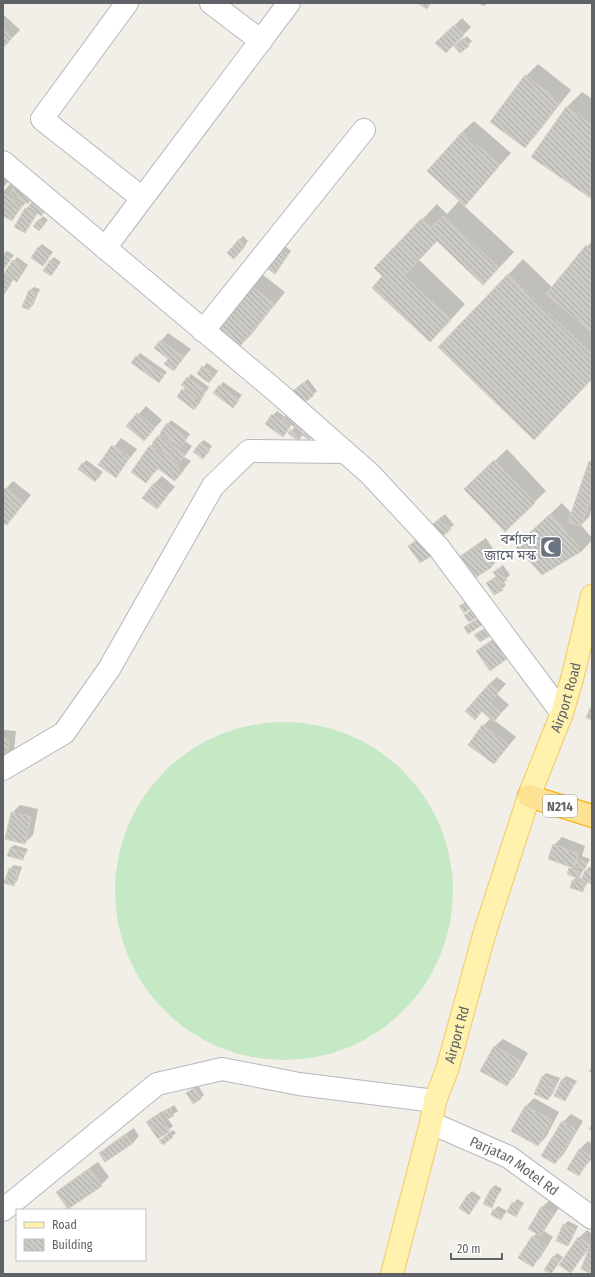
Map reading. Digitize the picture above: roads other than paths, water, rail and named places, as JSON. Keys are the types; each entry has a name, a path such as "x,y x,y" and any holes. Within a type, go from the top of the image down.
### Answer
{"highway":[{"name":"N214","path":"529,796 592,816"}],"main road":[{"name":"Airport Road","path":"529,796 562,713 572,679 592,596"},
{"name":"Airport Rd","path":"392,1274 432,1123 435,1101 448,1070 484,935 529,796"}],"street":[{"path":"127,3 42,119 142,198"},
{"path":"211,3 261,41"},
{"path":"105,248 289,3"},
{"path":"203,331 364,130"},
{"path":"3,162 370,474 439,548 562,713"},
{"path":"3,769 64,733 108,669 213,486 249,451 345,452"},
{"path":"3,1210 157,1084 222,1070 299,1084 435,1101"},
{"name":"Parjatan Motel Rd","path":"432,1123 509,1157 592,1218"}],"place":[{"name":"বর্শালা জামে মস্ক","path":"551,547"}]}
